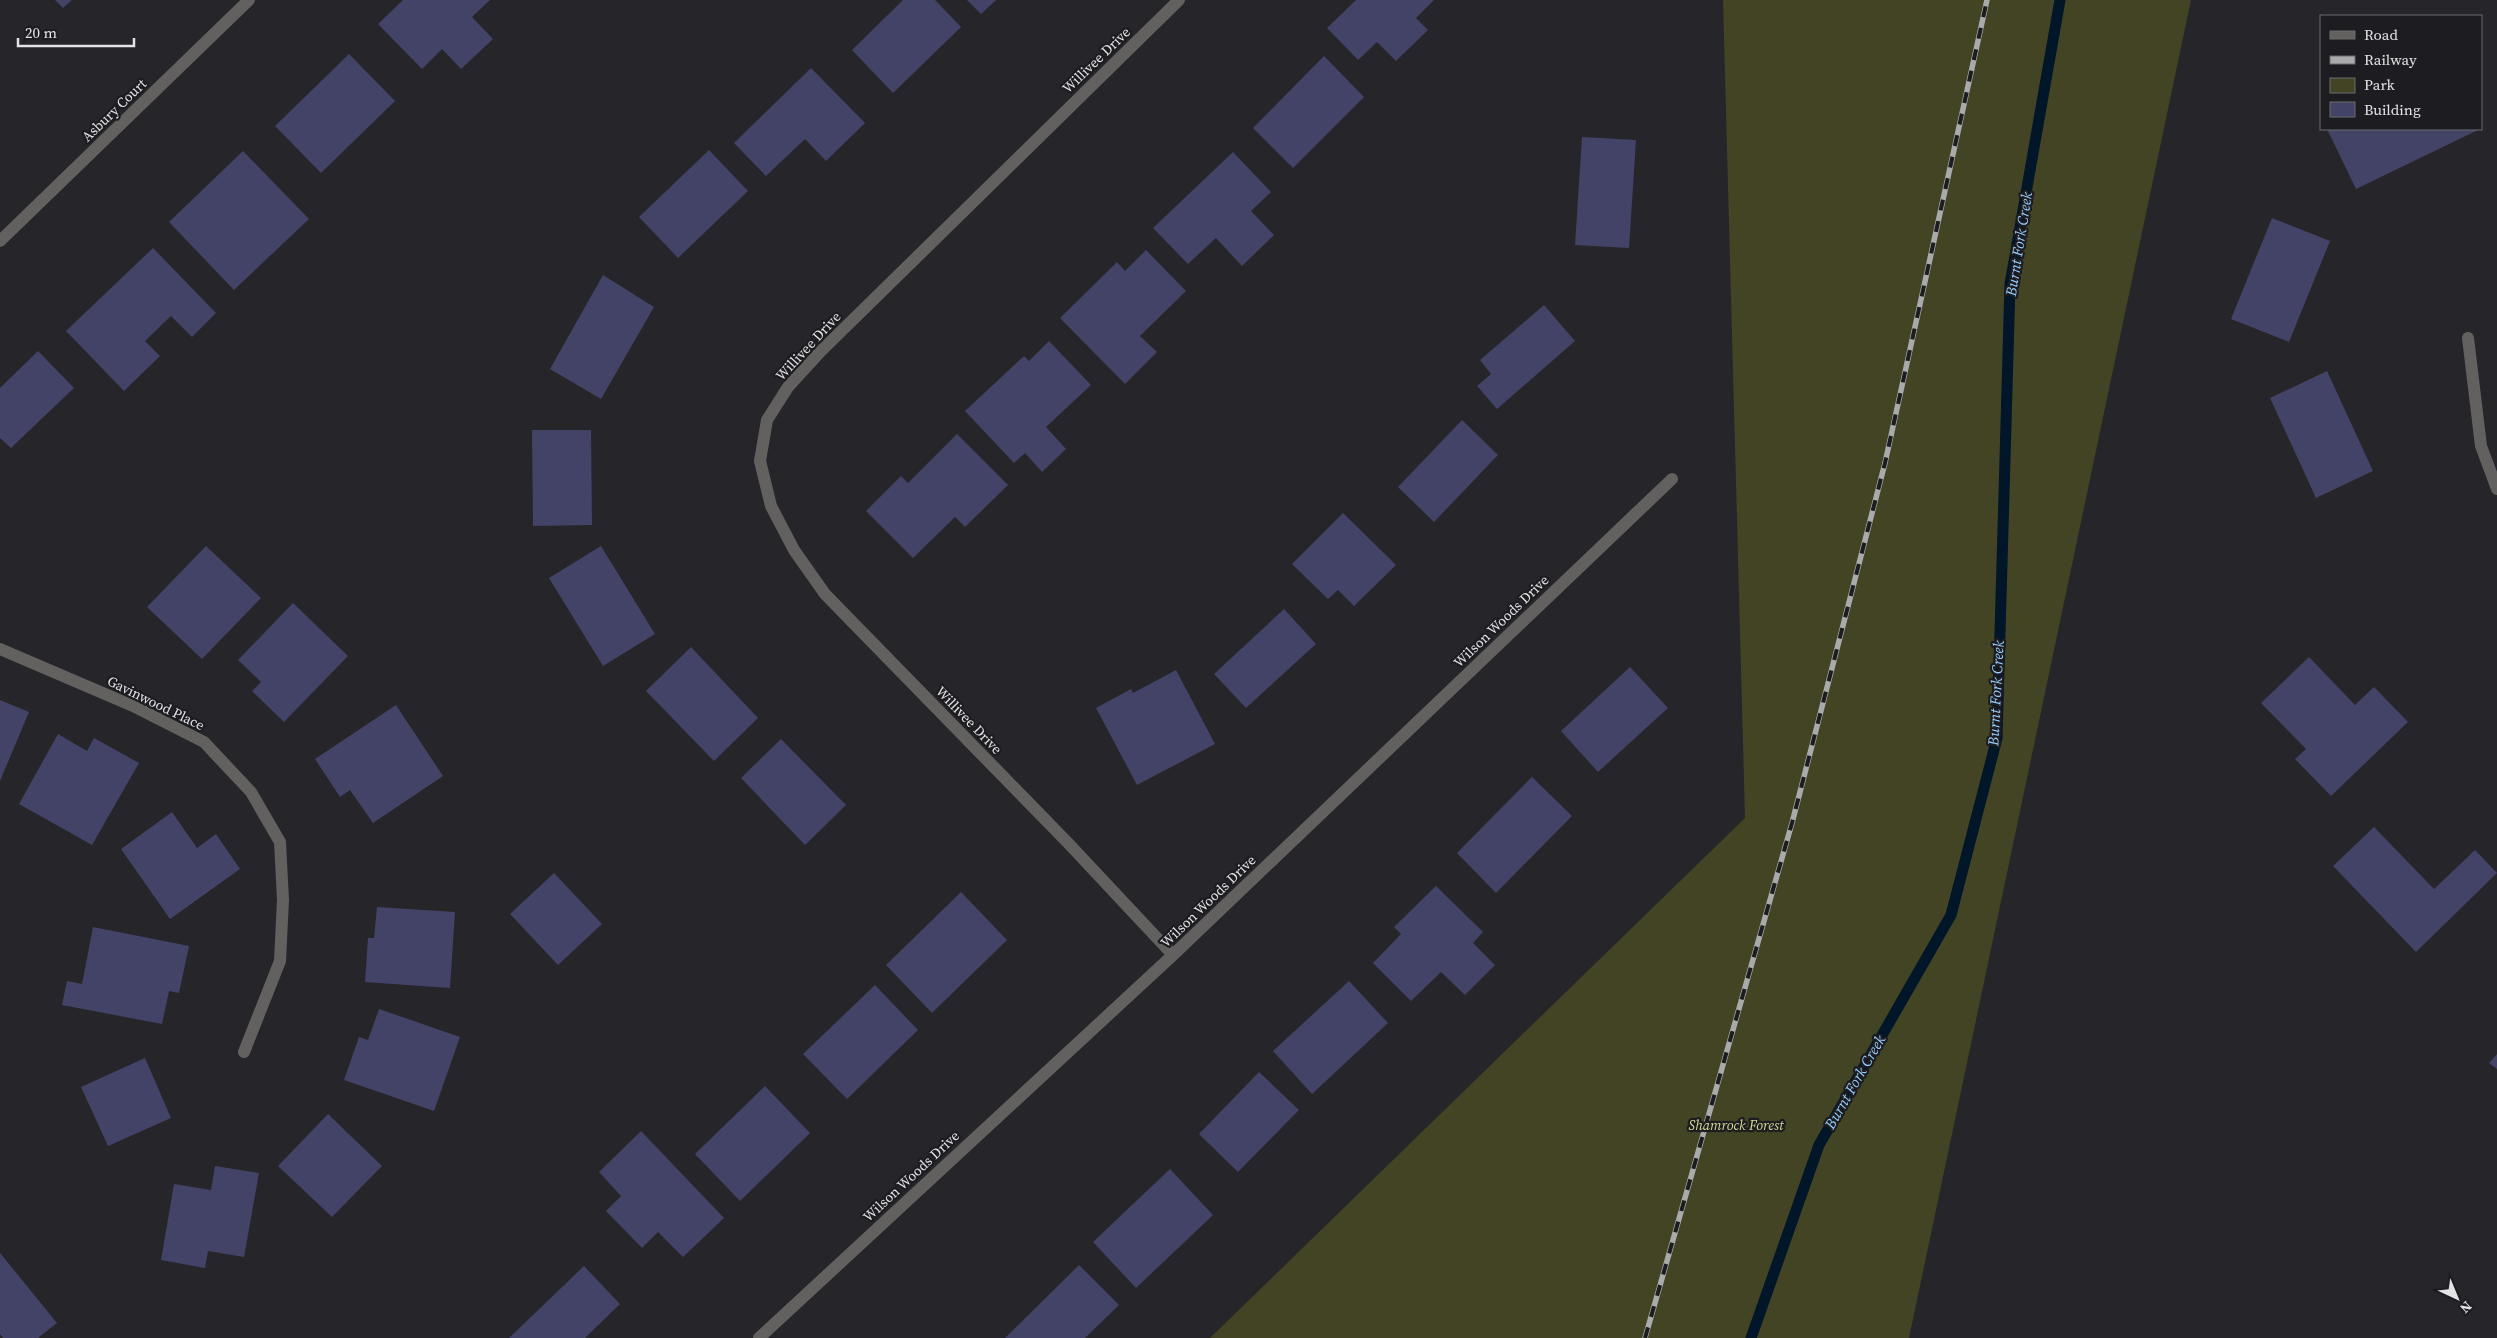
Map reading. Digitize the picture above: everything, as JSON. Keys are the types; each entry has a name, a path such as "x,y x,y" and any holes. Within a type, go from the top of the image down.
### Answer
{"street":[{"name":"Asbury Court","path":"0,241 248,0"},
{"name":"Willivee Drive","path":"1173,955 1069,844 825,594 794,550 771,506 760,461 767,420 794,380 821,351 1178,0"},
{"path":"2468,338 2481,446 2497,489"},
{"name":"Wilson Woods Drive","path":"759,1338 1173,955 1672,479"},
{"name":"Gavinwood Place","path":"0,649 133,706 204,742 251,792 280,842 284,900 280,962 244,1052"}],"green space":[{"name":"Shamrock Forest","path":"1723,0 2191,0 1909,1338 1210,1338 1745,818"}],"building":[{"path":"55,0 72,0 63,8"},
{"path":"403,0 490,0 472,17 493,39 461,69 442,49 422,69 378,24"},
{"path":"903,0 935,0 961,27 893,93 852,50"},
{"path":"967,0 996,0 981,14"},
{"path":"1356,0 1434,0 1416,18 1428,30 1396,61 1377,42 1358,60 1327,28"},
{"path":"349,54 395,101 321,173 275,126"},
{"path":"1324,56 1364,97 1293,168 1253,128"},
{"path":"811,68 865,123 826,161 805,139 766,176 734,143"},
{"path":"2327,130 2478,130 2356,189"},
{"path":"1582,137 1636,140 1629,248 1575,245"},
{"path":"709,150 748,191 678,258 639,217"},
{"path":"243,151 309,219 234,290 169,222"},
{"path":"1233,152 1271,192 1251,211 1274,235 1242,266 1216,238 1188,264 1153,228"},
{"path":"2272,218 2330,241 2289,342 2231,319"},
{"path":"153,248 216,313 192,337 171,316 145,341 160,356 124,391 66,331"},
{"path":"1146,250 1186,291 1140,336 1157,352 1125,384 1060,318 1117,262 1125,271"},
{"path":"603,275 654,307 601,399 550,369"},
{"path":"1544,305 1575,341 1497,409 1477,386 1491,374 1480,360"},
{"path":"1049,341 1091,385 1046,427 1066,449 1042,472 1025,453 1014,463 965,411 1024,356 1029,361"},
{"path":"38,351 74,388 11,448 0,438 0,388"},
{"path":"2327,371 2373,471 2316,498 2270,398"},
{"path":"1462,420 1498,455 1434,522 1398,487"},
{"path":"532,430 591,430 592,525 533,526"},
{"path":"957,434 1008,485 965,527 955,517 913,558 866,511 901,476 908,483"},
{"path":"1343,513 1396,565 1354,606 1338,590 1328,599 1292,564"},
{"path":"206,546 261,598 202,659 147,607"},
{"path":"601,546 655,634 603,666 549,578"},
{"path":"293,603 348,656 284,722 252,691 261,682 238,660"},
{"path":"1284,609 1316,644 1246,708 1214,674"},
{"path":"691,647 758,718 714,761 646,691"},
{"path":"2309,657 2355,705 2374,687 2408,722 2331,796 2295,759 2306,749 2261,703"},
{"path":"1630,667 1668,708 1598,772 1561,731"},
{"path":"1176,670 1215,744 1137,785 1096,708 1131,689 1133,693"},
{"path":"0,700 29,712 0,781"},
{"path":"396,705 443,776 373,823 350,790 340,797 315,759"},
{"path":"58,734 87,751 94,738 139,763 92,845 19,804"},
{"path":"781,739 846,805 805,845 741,778"},
{"path":"1532,777 1572,816 1496,893 1457,853"},
{"path":"172,812 197,848 216,834 240,869 170,919 121,849"},
{"path":"2374,827 2434,889 2475,850 2497,873 2416,952 2333,866"},
{"path":"554,873 602,924 558,965 510,914"},
{"path":"1436,886 1483,932 1473,943 1495,965 1465,995 1441,972 1411,1001 1373,963 1401,934 1394,927"},
{"path":"961,892 1007,940 932,1013 886,965"},
{"path":"377,907 455,912 450,988 365,982 368,938 374,938"},
{"path":"93,927 189,946 179,993 169,991 162,1024 62,1005 67,981 82,984"},
{"path":"1349,981 1388,1023 1312,1094 1273,1051"},
{"path":"875,985 918,1030 847,1099 803,1054"},
{"path":"379,1009 460,1037 434,1111 344,1080 359,1037 368,1040"},
{"path":"2497,1054 2497,1069 2489,1063"},
{"path":"145,1058 171,1118 108,1146 81,1087"},
{"path":"1259,1072 1299,1110 1238,1172 1199,1134"},
{"path":"765,1086 810,1133 740,1201 695,1154"},
{"path":"328,1114 382,1166 332,1217 278,1166"},
{"path":"641,1131 724,1218 683,1257 658,1232 642,1248 606,1211 621,1196 599,1172"},
{"path":"215,1166 259,1173 244,1257 208,1251 205,1268 161,1260 174,1184 211,1190"},
{"path":"1170,1169 1213,1215 1136,1288 1093,1242"},
{"path":"0,1253 57,1323 38,1338 3,1338 0,1334"},
{"path":"1079,1265 1119,1305 1085,1338 1005,1338"},
{"path":"584,1266 620,1304 585,1338 509,1338"}],"waterway":[{"name":"Burnt Fork Creek","path":"1751,1338 1819,1145 1951,915 1997,738 2010,284 2060,0"}],"railway":[{"path":"1645,1338 1792,823 1885,463 1987,0"}]}
